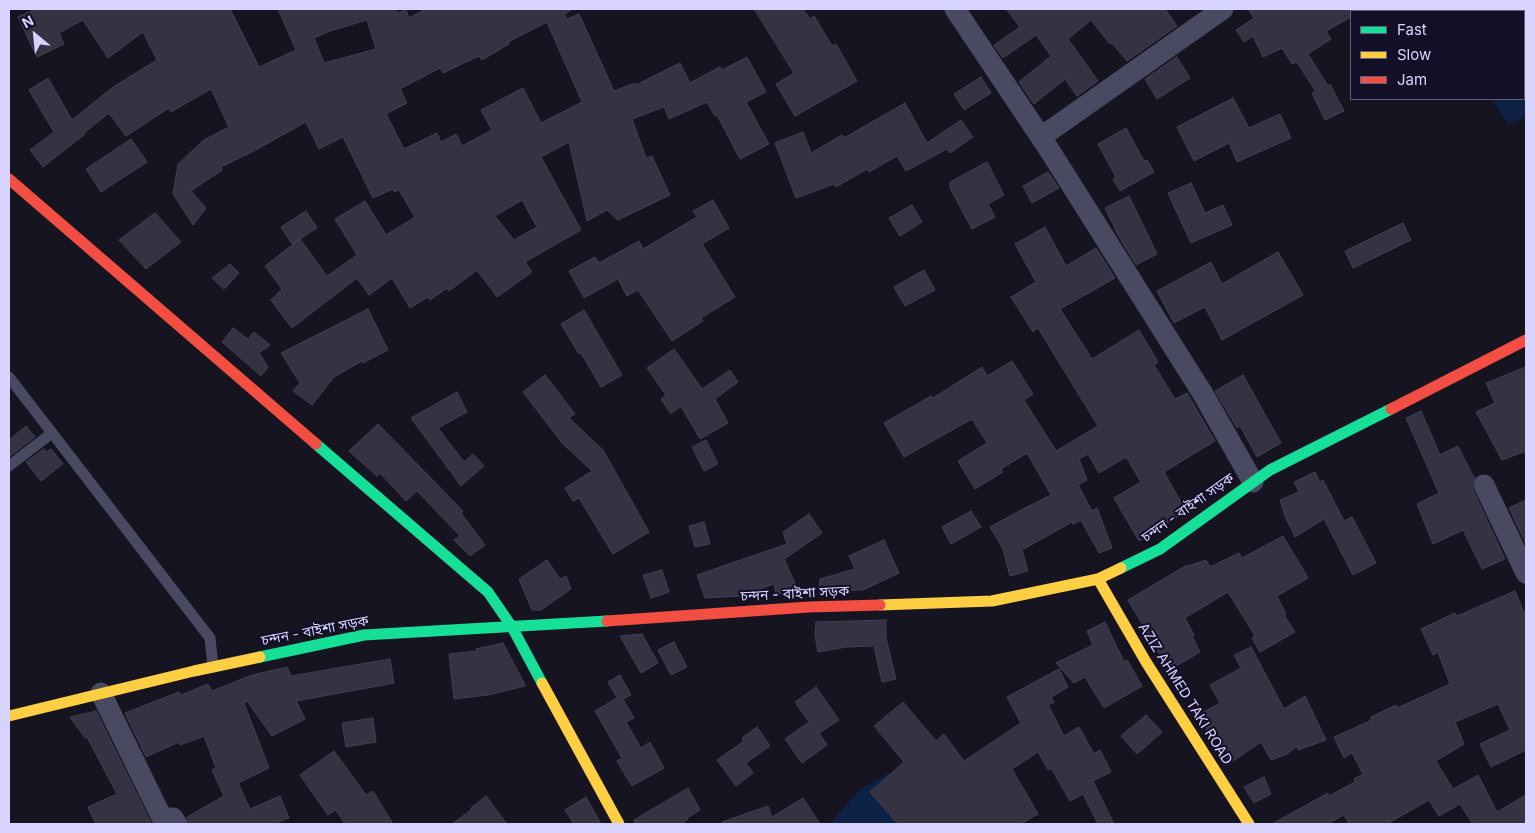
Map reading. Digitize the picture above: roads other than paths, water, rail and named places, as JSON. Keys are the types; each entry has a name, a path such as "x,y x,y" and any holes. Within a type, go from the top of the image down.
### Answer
{"main road":[{"path":"9,179 488,592 512,627 618,824"},
{"name":"চন্দন - বাইশা সড়ক","path":"9,716 213,667 364,635 809,607 992,601 1098,579 1160,549 1270,470 1526,340"},
{"name":"AZIZ AHMED TAKI ROAD","path":"1098,579 1146,662 1249,824"}],"street":[{"path":"955,9 1041,137 1203,394 1253,482"},
{"path":"1041,137 1223,9"},
{"path":"1484,485 1526,573"},
{"path":"101,693 162,818 172,817 177,824"}],"lane":[{"path":"9,377 210,638 213,667"},
{"path":"9,466 52,433"}],"water":[{"path":"1526,9 1526,117 1508,124 1493,100 1525,100 1525,10 1410,10"},
{"path":"889,773 928,824 830,824 860,789"}]}
